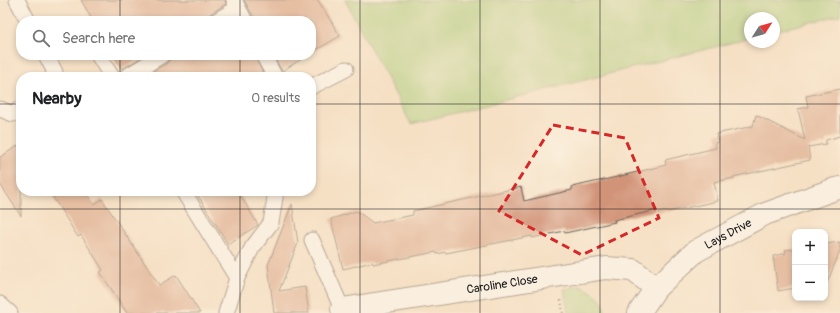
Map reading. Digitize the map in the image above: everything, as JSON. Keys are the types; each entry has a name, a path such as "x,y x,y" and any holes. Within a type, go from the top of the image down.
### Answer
{"street":[{"name":"Lays Drive","path":"639,313 656,288 696,251 765,214 835,188 840,188"},
{"name":"Caroline Close","path":"342,311 606,268 633,270 656,288"}],"lane":[{"path":"17,0 25,16"},
{"path":"222,16 236,4 242,16"},
{"path":"49,60 55,72"},
{"path":"101,60 109,72"},
{"path":"134,72 154,60"},
{"path":"267,60 273,72"},
{"path":"316,84 346,69"},
{"path":"0,109 13,114 16,112"},
{"path":"186,196 237,278"},
{"path":"226,313 237,278 252,248 271,223 275,196"},
{"path":"312,240 342,311"},
{"path":"0,304 10,313"}],"highlighted area":[{"path":"553,125 625,138 659,218 582,255 499,211"}],"green space":[{"path":"345,0 840,0 840,15 780,30 780,12 744,12 744,40 411,124"},
{"path":"580,286 597,295 602,302 605,313 568,313 564,289"}],"building":[{"path":"81,0 225,0 226,4 207,16 90,16"},
{"path":"244,0 318,0 340,36 316,50 316,16 253,16"},
{"path":"117,60 137,60 122,69"},
{"path":"170,60 256,60 262,72 152,72"},
{"path":"276,60 300,60 282,71"},
{"path":"840,89 840,136 826,140 826,144 808,147 810,160 714,182 718,201 666,212 658,213 657,210 614,220 615,222 565,233 564,231 532,238 532,236 446,253 437,254 436,252 373,264 372,262 343,269 331,219 357,211 373,223 413,215 413,211 521,187 524,201 572,190 572,187 666,165 665,160 716,148 715,143 718,142 716,134 753,126 756,115 805,140 798,109 808,107 806,96"},
{"path":"16,147 16,196 21,196 21,216 0,184 0,157"},
{"path":"52,196 88,196 94,205 102,199 159,285 176,275 200,313 127,313 100,272 103,270 81,235 78,237"},
{"path":"198,196 241,196 258,225 228,244"},
{"path":"292,204 298,243 279,291 305,287 309,313 274,313 268,265"},
{"path":"840,242 840,251 828,281 828,265 828,244"},
{"path":"792,249 792,289 778,291 773,256 786,253 785,250"}]}
